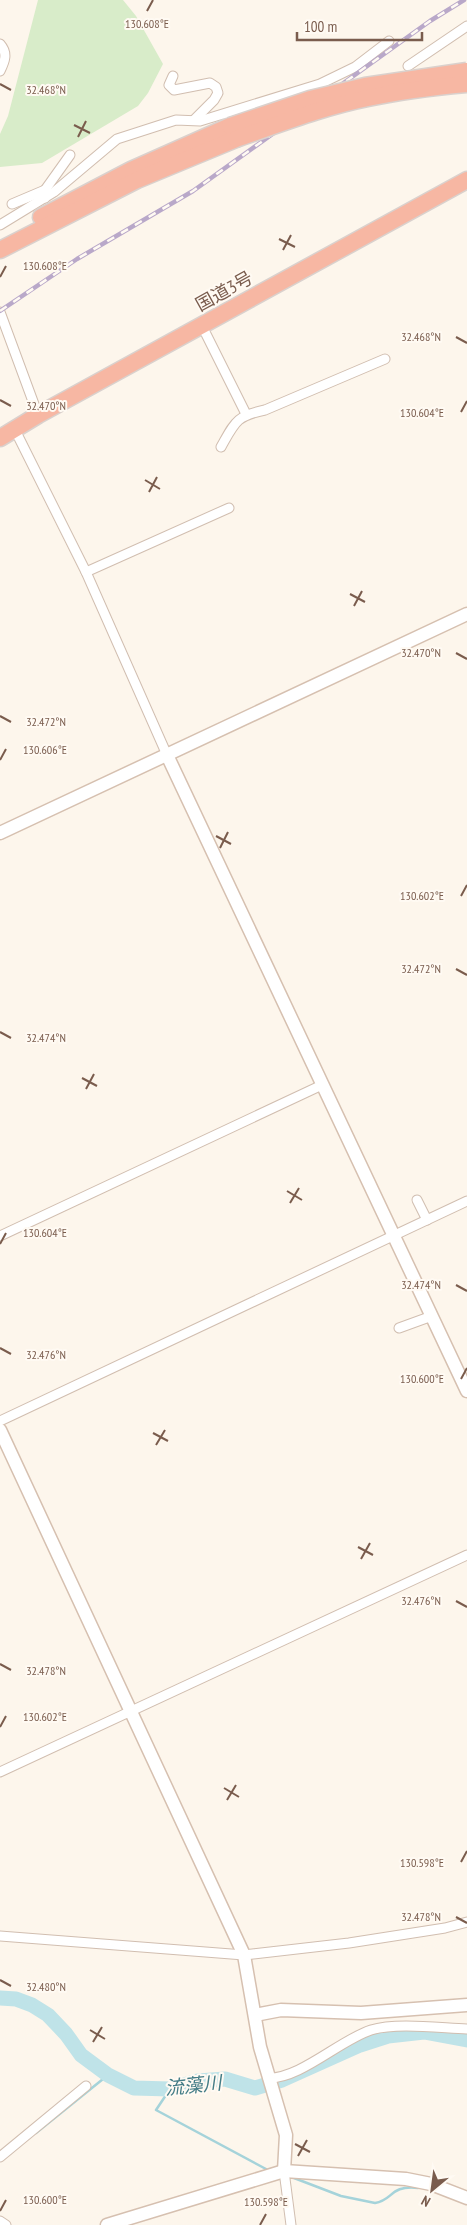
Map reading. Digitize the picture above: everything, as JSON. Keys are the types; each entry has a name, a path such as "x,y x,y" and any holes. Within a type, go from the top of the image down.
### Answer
{"highway":[{"path":"3,239 138,180 233,132 310,99 406,78 467,71"},
{"path":"233,132 367,98 408,90 467,84"},
{"name":"国道3号","path":"0,438 38,415 467,180"}],"street":[{"path":"408,66 467,26"},
{"path":"12,204 54,192 117,139 165,123 200,120 340,76 389,41"},
{"path":"0,44 6,55 5,62 0,71"},
{"path":"173,76 169,85 174,90 210,83 216,87 218,93 214,100 194,120"},
{"path":"3,239 45,194 70,155"},
{"path":"0,312 3,328 38,415"},
{"path":"202,326 246,414"},
{"path":"221,447 234,423 246,414 264,410 385,359"},
{"path":"15,430 86,572 167,755 467,1391"},
{"path":"86,572 229,508"},
{"path":"0,833 467,614"},
{"path":"0,1236 322,1085"},
{"path":"417,1200 427,1220"},
{"path":"0,1421 467,1201"},
{"path":"399,1328 432,1316"},
{"path":"0,1430 244,1955 260,2047 286,2135 284,2171 291,2225"},
{"path":"0,1772 467,1555"},
{"path":"0,1936 244,1955 349,1943 445,1928 467,1922"},
{"path":"255,2015 281,2010 360,2012 467,2005"},
{"path":"268,2079 278,2079 357,2036 378,2028 386,2026 467,2029"},
{"path":"0,2157 86,2086"},
{"path":"107,2225 284,2171 406,2179 431,2184 467,2198"},
{"path":"0,2221 6,2225"}],"green space":[{"path":"38,0 123,0 136,16 163,64 148,93 138,106 42,163 0,167 0,134 8,116"}],"waterway":[{"name":"流藻川","path":"0,1998 16,1999 32,2005 48,2015 66,2034 81,2055 108,2075 134,2088 170,2089 198,2081 225,2079 255,2088 282,2080 360,2045 388,2036 424,2032 467,2040"},
{"path":"36,2133 108,2075"},
{"path":"170,2089 156,2110 266,2169"},
{"path":"294,2178 341,2196 375,2203 386,2199 402,2189 418,2188"}],"railway":[{"path":"0,311 77,259 193,191 430,21 464,0"}]}
